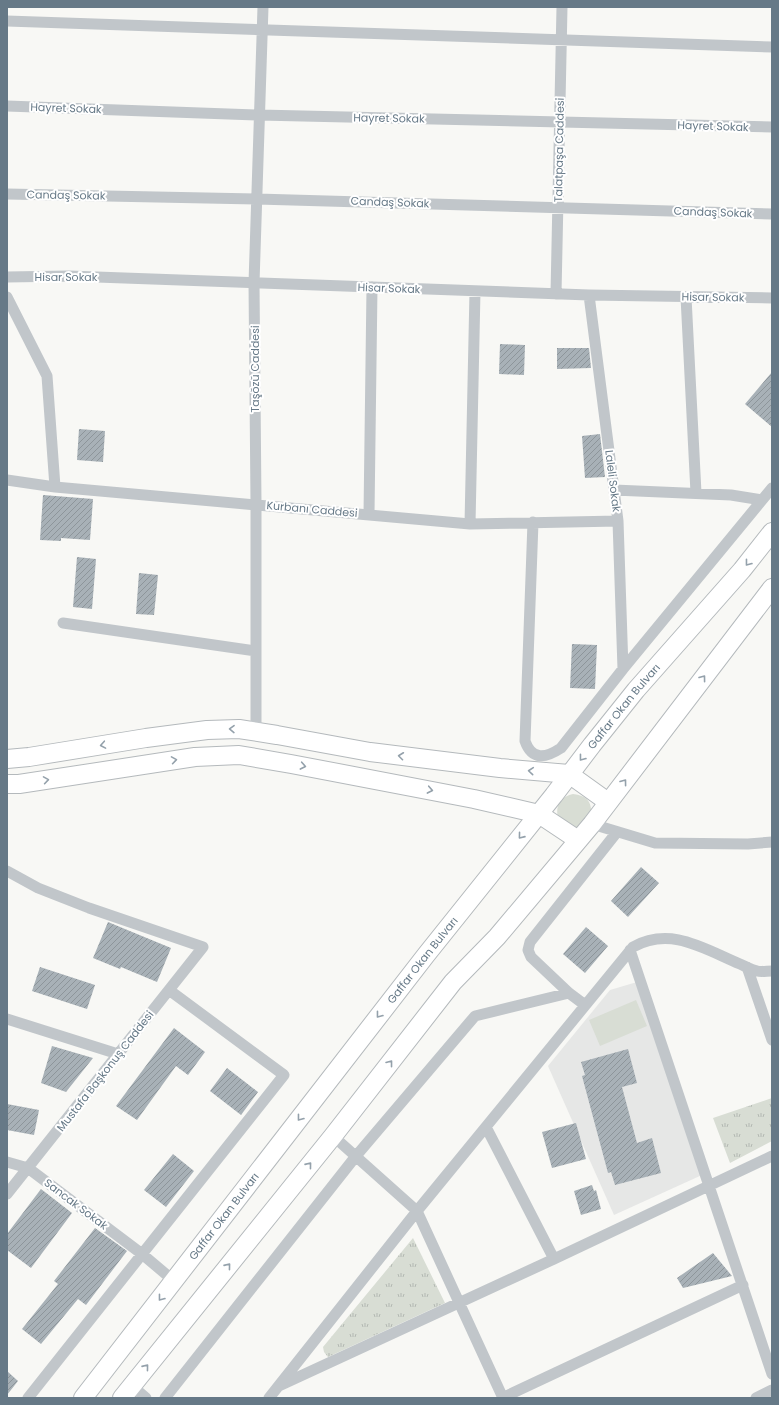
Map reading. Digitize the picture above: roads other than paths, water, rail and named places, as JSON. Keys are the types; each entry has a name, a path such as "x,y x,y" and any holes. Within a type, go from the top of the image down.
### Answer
{"highway":[{"name":"Gaffar Okan Bulvarı","path":"84,1398 426,955 539,814 569,774 636,690 742,570 772,532"},
{"path":"127,1392 333,1136 453,982 497,937 592,824 772,588"},
{"path":"7,759 207,730 239,729 370,752 500,768 569,774 608,802"},
{"path":"7,784 19,784 195,757 238,755 466,797 539,814 578,840"}],"street":[{"name":"Taşözü Caddesi","path":"256,731 254,283 263,7"},
{"name":"Talatpaşa Caddesi","path":"556,294 562,7"},
{"path":"7,21 772,47"},
{"name":"Hayret Sokak","path":"7,106 259,115 772,127"},
{"name":"Candaş Sokak","path":"7,194 257,198 558,206 772,214"},
{"name":"Hisar Sokak","path":"7,277 69,276 556,294 772,298"},
{"path":"369,514 372,287"},
{"path":"470,524 475,291"},
{"name":"Laleli Sokak","path":"589,295 618,521 623,669"},
{"path":"686,297 696,493"},
{"path":"7,298 47,376 55,487"},
{"name":"Kurbanı Caddesi","path":"7,480 55,487 470,524 618,521"},
{"path":"533,522 525,741 528,749 534,755 541,756 555,752 561,748 623,669 772,488"},
{"path":"614,490 731,495 762,500"},
{"path":"63,623 256,651"},
{"path":"592,824 655,843 748,844 772,842"},
{"path":"585,1005 569,993 531,957 528,950 530,942 617,832"},
{"name":"Mustafa Başkonuş Caddesi","path":"7,871 38,888 89,908 203,947 7,1194"},
{"path":"269,1398 417,1211 633,947 646,941 658,938 671,938 698,945 758,971 772,971"},
{"path":"630,950 710,1185 772,1374"},
{"path":"747,967 772,1040"},
{"path":"28,1398 284,1075 169,990"},
{"path":"165,1398 356,1156 475,1016 569,993"},
{"path":"7,1019 118,1054"},
{"path":"486,1127 554,1259"},
{"path":"333,1136 417,1211 502,1398 743,1285"},
{"path":"278,1386 554,1259 772,1156"},
{"name":"Sancak Sokak","path":"7,1162 28,1168 142,1254 174,1281"},
{"path":"756,1398 772,1390"},
{"path":"127,1392 146,1398"}]}
